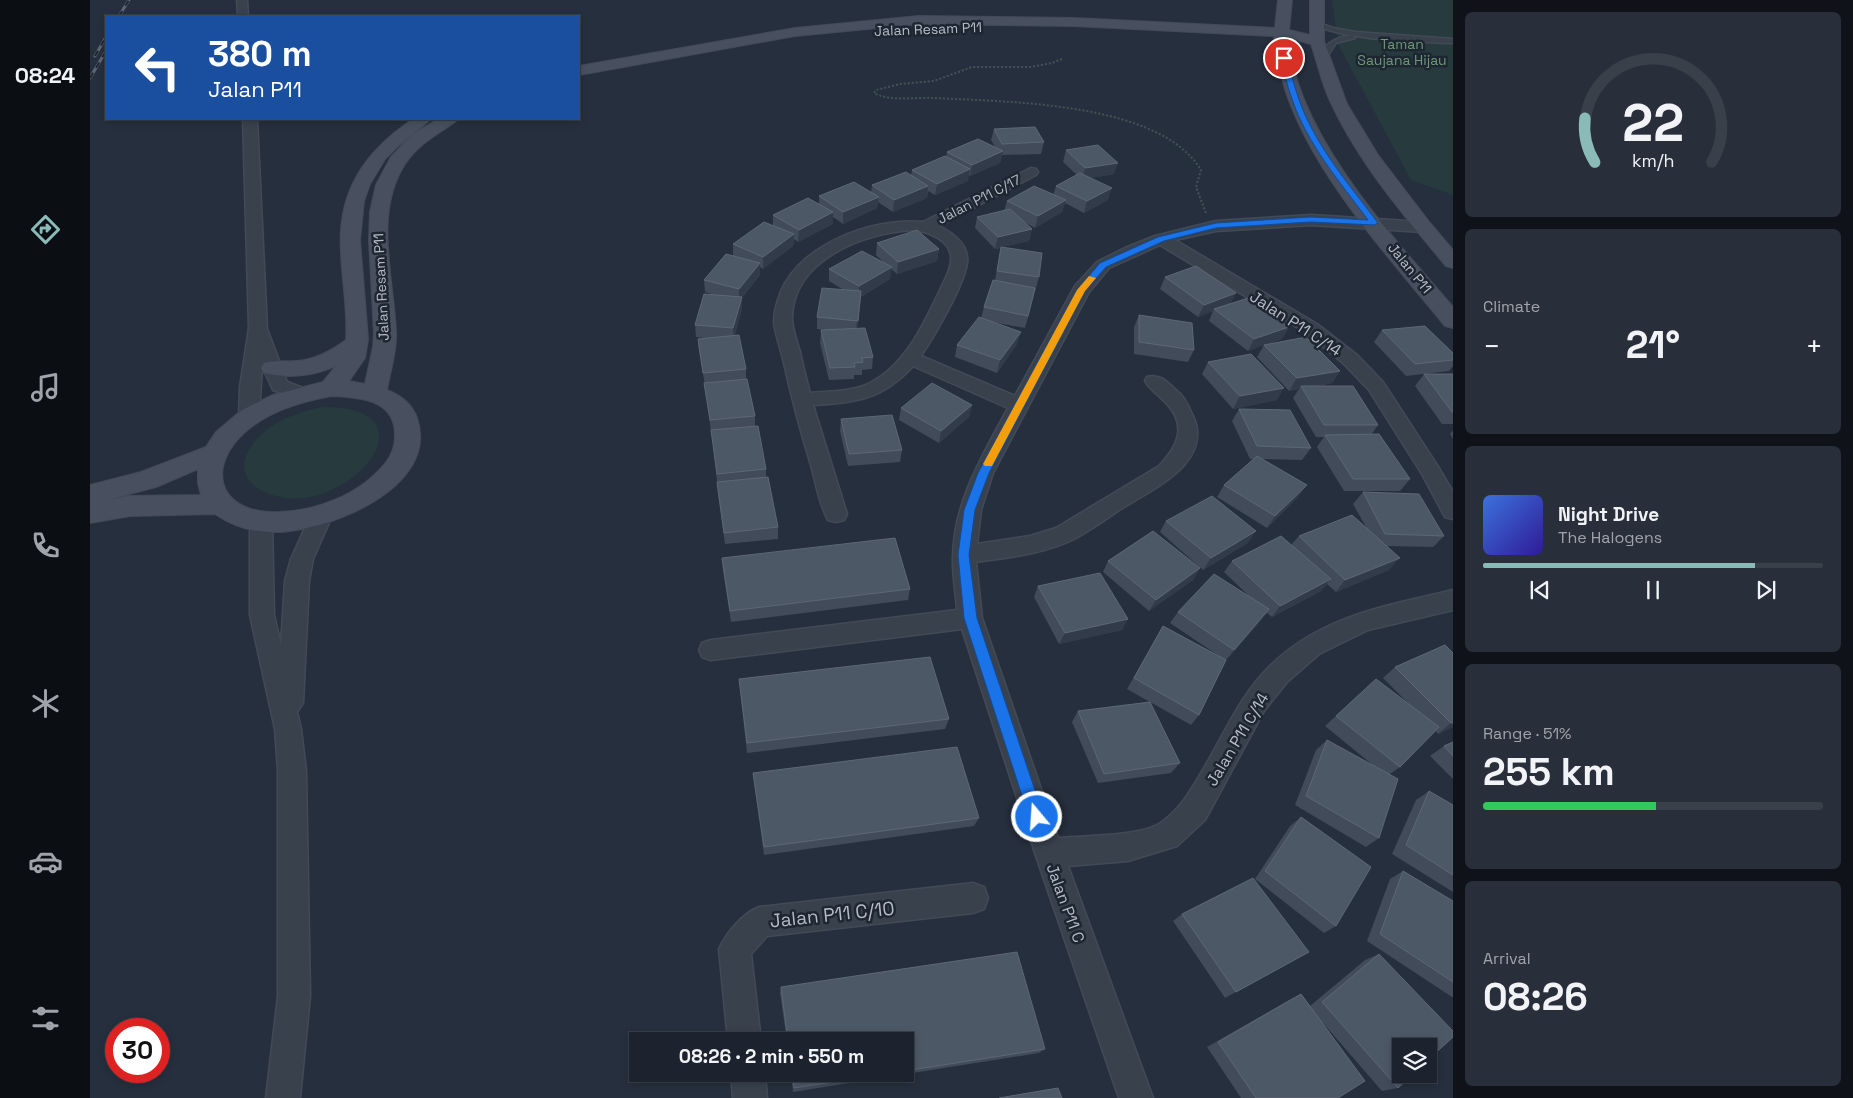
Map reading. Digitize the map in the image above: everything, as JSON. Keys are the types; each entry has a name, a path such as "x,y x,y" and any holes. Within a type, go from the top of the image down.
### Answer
{"main road":[{"path":"1281,38 1285,0"},
{"path":"1317,0 1317,41 1339,104 1354,132 1423,227 1453,262"},
{"name":"Jalan Resam P11","path":"580,71 795,32 919,20 1065,22 1281,38"},
{"path":"1238,35 1268,26 1281,38"},
{"name":"Jalan Resam P11","path":"580,80 802,39 924,27 1238,35"},
{"path":"1238,35 1262,47 1281,38 1317,41"},
{"name":"Jalan P11","path":"1281,38 1295,99 1307,127 1374,223 1453,321"},
{"name":"Jalan Resam P11","path":"331,388 354,356 358,335 350,239 355,201 371,164 387,145 422,120"},
{"name":"Jalan Resam P11","path":"375,393 386,336 377,235 383,190 395,164 408,148 423,135 447,120"},
{"path":"272,368 297,370 320,364 337,357 357,342"},
{"path":"90,513 130,506 219,504 237,515 261,521 290,522 321,516 350,504 376,488 394,470 406,450 409,432 404,416 393,402 375,393 354,388 331,388 299,394 249,416 229,434 214,453 208,480 219,504"},
{"path":"90,495 148,480 214,453"}],"street":[{"path":"242,0 243,15"},
{"path":"249,416 250,387 258,328 250,120"},
{"name":"Jalan P11 C/17","path":"927,226 1031,172"},
{"name":"Jalan P11 C","path":"1136,1098 1049,853 970,618 964,555 970,510 983,473 1081,290 1103,265 1161,239 1216,226 1311,220 1423,227"},
{"name":"Jalan P11 C/17","path":"800,400 848,396 867,391 884,383 910,358 938,315 959,264 959,252 952,241 927,226 910,225 849,238 829,249 810,263 796,281 787,300 783,317 800,400 836,514"},
{"name":"Jalan P11 C/14","path":"1161,239 1311,328 1350,359 1376,386 1430,470 1453,511"},
{"path":"258,328 280,386 299,394"},
{"path":"910,358 1020,406"},
{"path":"964,555 1030,545 1064,534 1166,471 1180,456 1189,438 1186,420 1176,400 1154,381"},
{"path":"288,729 297,581 302,558 321,516"},
{"path":"261,521 262,615 288,729 292,771 294,996 283,1098"},
{"name":"Jalan P11 C/14","path":"1049,853 1128,847 1167,836 1195,810 1255,703 1278,674 1310,647 1363,621 1453,600"},
{"path":"711,650 970,618"},
{"name":"Jalan P11 C/10","path":"743,1032 735,949 758,922 973,898"},
{"path":"749,1082 750,1098"}],"lane":[{"path":"1316,24 1332,30 1368,35 1453,41"},
{"path":"1324,57 1329,45 1334,41 1368,35"}],"path":[{"path":"1062,59 1051,65 1034,68 978,66 962,69 950,76 932,81 901,84 876,90 874,93 888,99 905,96 984,100 1083,109 1136,124 1173,141 1195,157 1201,170 1196,187 1203,209 1216,226"}],"green space":[{"name":"Taman Saujana Hijau","path":"1332,0 1453,0 1453,195 1411,180 1338,44"},
{"path":"322,407 356,411 374,422 379,438 373,456 358,473 337,487 312,497 286,498 271,495 251,483 244,465 253,443 270,427 284,419"}],"building":[{"path":"1035,127 1044,142 1002,144 994,129"},
{"path":"978,139 1003,151 972,165 947,152"},
{"path":"1098,145 1118,163 1085,168 1066,150"},
{"path":"945,156 970,169 937,184 912,170"},
{"path":"906,172 928,186 894,200 872,185"},
{"path":"1080,173 1112,188 1087,201 1056,186"},
{"path":"854,182 879,197 843,212 819,196"},
{"path":"1034,186 1066,200 1038,216 1007,201"},
{"path":"808,198 833,212 799,230 773,215"},
{"path":"1010,209 1032,229 998,237 977,217"},
{"path":"764,222 794,234 763,257 733,244"},
{"path":"917,230 939,249 898,262 877,243"},
{"path":"1001,247 1042,253 1039,277 997,271"},
{"path":"862,251 892,267 859,286 829,269"},
{"path":"726,254 760,263 739,289 704,280"},
{"path":"1196,266 1236,293 1204,305 1165,277"},
{"path":"993,280 1035,288 1028,316 984,307"},
{"path":"822,288 861,291 858,321 817,317"},
{"path":"704,294 742,297 733,328 695,325"},
{"path":"1248,298 1289,327 1254,339 1214,309"},
{"path":"1139,315 1192,323 1194,350 1139,342"},
{"path":"979,317 1021,332 1000,360 957,345"},
{"path":"1425,326 1453,353 1453,360 1415,364 1382,330"},
{"path":"865,328 873,357 862,358 863,362 854,363 855,367 830,368 821,330"},
{"path":"739,335 746,369 703,373 698,339"},
{"path":"1306,337 1340,371 1297,378 1264,345"},
{"path":"1251,354 1284,388 1240,396 1208,362"},
{"path":"1424,374 1453,374 1453,412 1452,412"},
{"path":"747,379 755,416 710,420 704,383"},
{"path":"932,383 972,405 941,431 901,408"},
{"path":"1301,386 1353,386 1378,425 1324,425"},
{"path":"1239,409 1290,410 1311,448 1257,446"},
{"path":"892,415 902,450 849,454 841,419"},
{"path":"758,426 766,469 717,474 711,430"},
{"path":"1379,434 1410,479 1353,479 1325,435"},
{"path":"1257,456 1307,485 1275,516 1224,485"},
{"path":"768,477 778,527 724,533 717,482"},
{"path":"1363,492 1419,494 1444,536 1385,534"},
{"path":"1212,496 1256,531 1211,558 1166,521"},
{"path":"1352,515 1400,558 1345,580 1299,536"},
{"path":"1153,531 1200,568 1156,600 1108,561"},
{"path":"1281,536 1331,579 1280,606 1232,561"},
{"path":"895,538 910,589 730,611 722,558"},
{"path":"1100,573 1128,619 1065,633 1038,586"},
{"path":"1214,574 1269,609 1234,650 1178,612"},
{"path":"1163,626 1226,660 1199,715 1134,678"},
{"path":"1445,645 1453,653 1453,723 1395,667"},
{"path":"930,657 949,719 747,743 739,679"},
{"path":"1376,679 1439,727 1400,767 1336,716"},
{"path":"1150,702 1180,763 1104,774 1078,711"},
{"path":"1327,740 1398,779 1379,838 1306,796"},
{"path":"1453,742 1453,756 1444,746"},
{"path":"957,747 979,818 764,847 753,773"},
{"path":"1429,791 1453,805 1453,875 1406,845"},
{"path":"1301,817 1371,867 1336,926 1265,871"},
{"path":"1403,871 1453,901 1453,982 1380,934"},
{"path":"1253,878 1309,952 1236,992 1182,914"},
{"path":"1017,952 1045,1049 914,1070 914,1032 787,1032 781,987"},
{"path":"1379,954 1453,1031 1453,1037 1437,1052 1437,1038 1392,1038 1392,1081 1322,1002"},
{"path":"1301,994 1365,1081 1338,1098 1256,1098 1218,1042"},
{"path":"793,1082 833,1082 794,1088"},
{"path":"1394,1083 1403,1083 1398,1088"},
{"path":"1058,1088 1062,1098 999,1098"}],"railway":[{"path":"120,15 129,0"},
{"path":"95,56 105,39"},
{"path":"90,78 105,53"}],"slow traffic":[{"path":"988,464 1081,290 1092,278"}],"route":[{"path":"1037,817 970,618 964,555 970,510 983,473 1081,290 1103,265 1161,239 1216,226 1311,220 1374,223 1307,127 1295,99 1284,58"}]}
